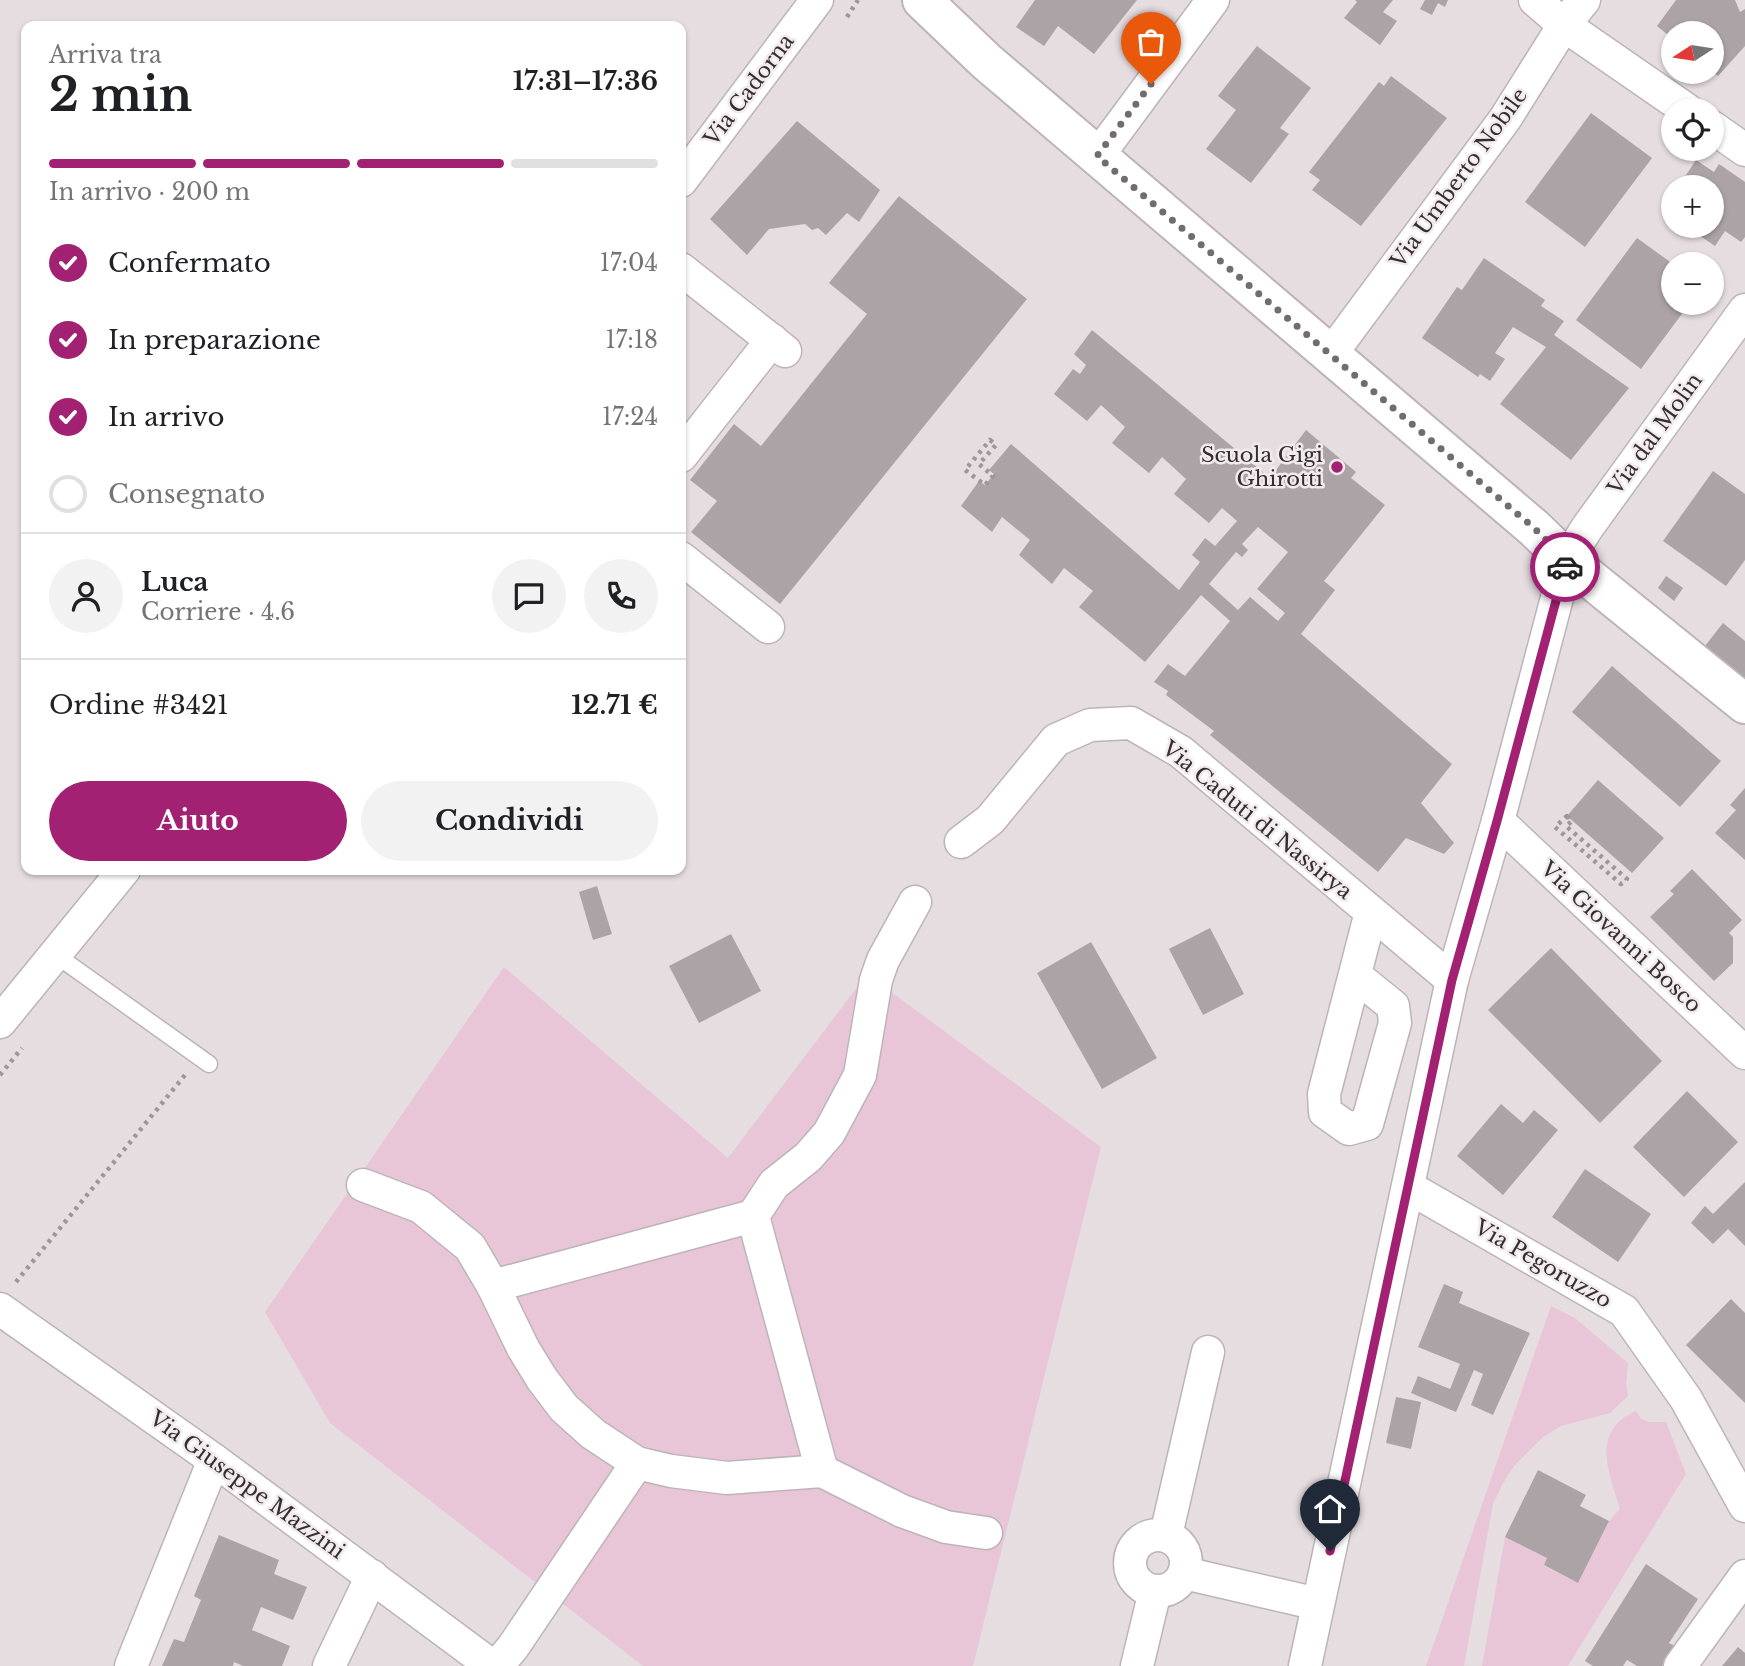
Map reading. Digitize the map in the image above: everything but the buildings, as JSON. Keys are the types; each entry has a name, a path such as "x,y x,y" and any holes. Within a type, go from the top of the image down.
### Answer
{"street":[{"name":"Via Cadorna","path":"686,174 817,0"},
{"path":"922,0 987,62 1534,528 1567,560 1745,704"},
{"path":"1097,156 1213,0"},
{"path":"1535,0 1564,25 1670,98"},
{"name":"Via Umberto Nobile","path":"1331,354 1505,119 1564,25 1584,0"},
{"path":"1724,135 1745,150"},
{"path":"686,273 779,345 686,450"},
{"name":"Via dal Molin","path":"1306,1666 1452,980 1567,560 1587,528 1745,310"},
{"path":"686,562 768,628"},
{"name":"Via Caduti di Nassirya","path":"961,842 990,820 1056,740 1090,725 1131,723 1181,752 1452,980"},
{"name":"Via Giovanni Bosco","path":"1497,821 1745,1053"},
{"path":"0,1022 120,875"},
{"path":"493,1286 753,1216 774,1184 808,1157 829,1133 860,1074 876,980 883,960 915,902"},
{"path":"1356,976 1371,912"},
{"path":"363,1185 421,1207 470,1247 493,1286 523,1348 564,1408 593,1434 637,1463 671,1471 727,1478 822,1471 902,1511 946,1527 986,1533"},
{"name":"Via Pegoruzzo","path":"1408,1187 1624,1311 1686,1399 1745,1506"},
{"path":"753,1216 822,1471"},
{"name":"Via Giuseppe Mazzini","path":"8,1296 214,1460 492,1666"},
{"path":"1166,1535 1208,1352"},
{"path":"131,1666 214,1460"},
{"path":"497,1666 513,1647 637,1463"},
{"path":"1156,1534 1166,1535 1179,1544 1185,1555 1184,1573 1169,1590 1146,1589 1132,1574 1130,1557 1140,1541 1156,1534"},
{"path":"1184,1573 1318,1604"},
{"path":"329,1666 372,1576"},
{"path":"1681,1666 1745,1576"},
{"path":"1138,1666 1155,1591"}],"lane":[{"path":"56,955 204,1061"}],"path":[{"path":"990,440 996,445 979,464 993,475 985,485 965,470 990,440"},
{"path":"1567,816 1572,821 1566,826 1627,879 1621,884 1567,837 1555,827 1567,816"},
{"path":"8,1296 204,1061"}],"shaded area":[{"path":"504,967 728,1158 867,974 1101,1147 973,1666 643,1666 330,1423 265,1312"},
{"path":"1551,1306 1575,1318 1628,1363 1628,1396 1610,1413 1561,1426 1543,1437 1514,1466 1493,1504 1464,1666 1426,1666"},
{"path":"1636,1411 1641,1419 1666,1422 1686,1474 1568,1666 1482,1666 1505,1537 1547,1558 1544,1566 1578,1583 1609,1521 1620,1509 1608,1467 1608,1441 1622,1419"}],"way so far":[{"path":"1151,84 1097,156 1534,528 1567,560 1565,567"}],"place":[{"name":"Scuola Gigi Ghirotti","path":"1337,467"}],"route":[{"path":"1330,1551 1452,980 1565,567"}]}
